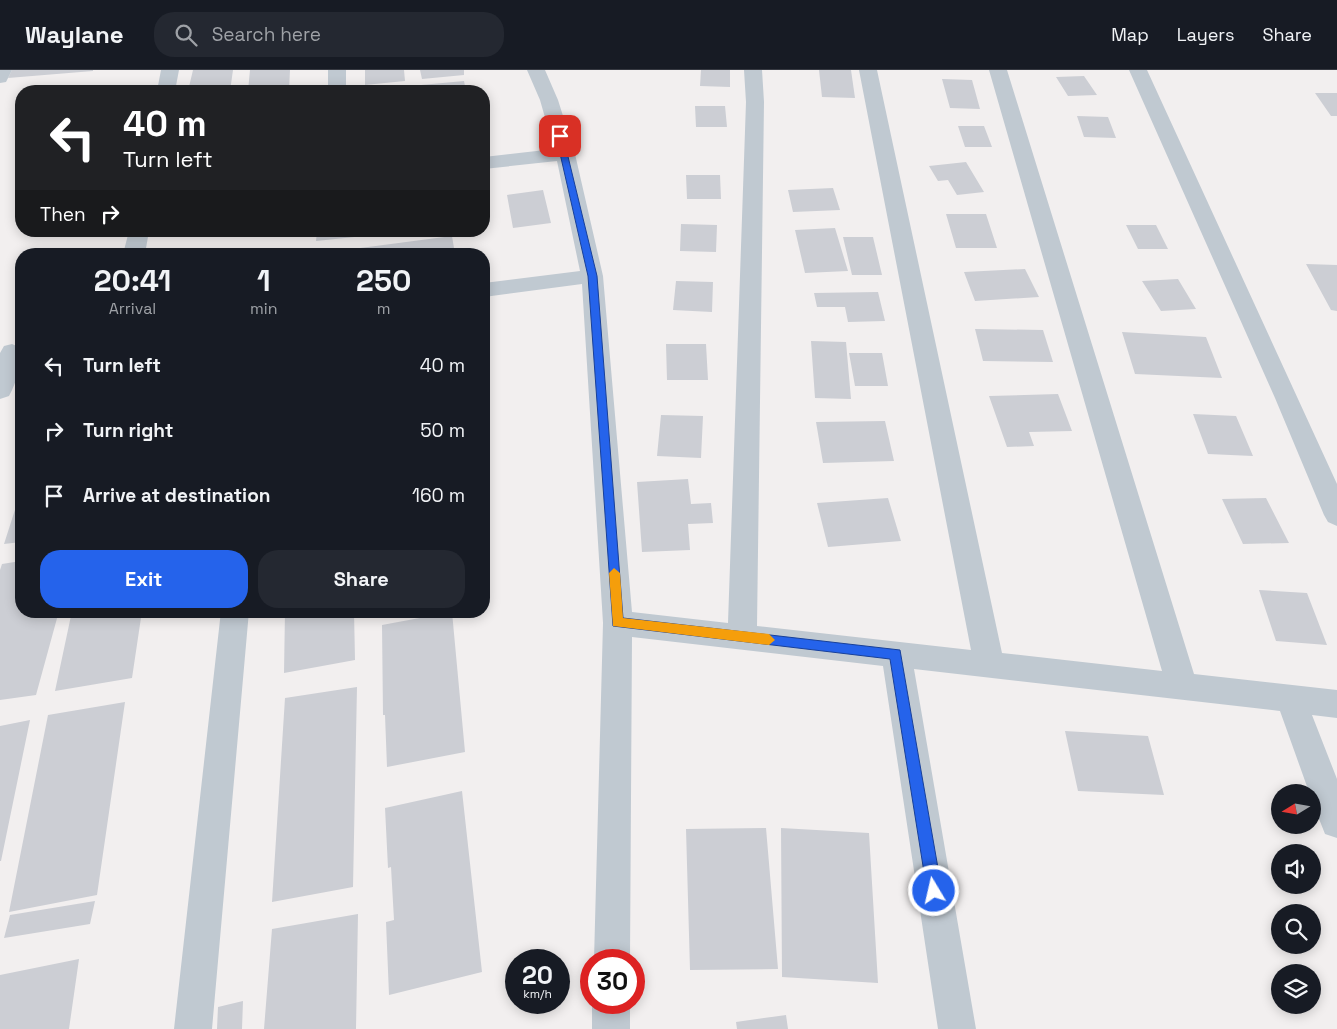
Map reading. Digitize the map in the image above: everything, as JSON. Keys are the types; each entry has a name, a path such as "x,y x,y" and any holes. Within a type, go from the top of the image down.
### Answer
{"street":[{"path":"0,78 4,70"},
{"path":"167,85 170,70"},
{"path":"337,70 337,85"},
{"path":"536,70 549,100 565,154 592,276 618,623 612,949"},
{"path":"742,637 755,102 753,70"},
{"path":"868,70 989,664"},
{"path":"998,70 1182,686"},
{"path":"1138,70 1287,398 1337,515"},
{"path":"490,162 565,154"},
{"path":"490,289 592,276"},
{"path":"0,390 11,352"},
{"path":"193,1029 233,618"},
{"path":"618,623 1337,704"},
{"path":"896,654 957,1029"},
{"path":"1290,698 1337,822"},
{"path":"611,1029 612,1014"}],"building":[{"path":"12,70 93,70 93,71 8,78"},
{"path":"193,70 233,70 231,85 189,85"},
{"path":"250,70 290,70 289,85 249,85"},
{"path":"365,70 404,70 405,81 365,85"},
{"path":"420,70 464,70 464,75 422,79"},
{"path":"701,70 730,70 730,87 700,86"},
{"path":"819,70 851,70 855,98 822,97"},
{"path":"1084,76 1097,95 1068,96 1056,77"},
{"path":"942,79 972,80 980,109 950,108"},
{"path":"464,81 465,85 421,85"},
{"path":"1315,93 1337,93 1337,116 1331,116"},
{"path":"695,106 725,106 727,127 696,127"},
{"path":"1077,116 1108,117 1116,138 1084,137"},
{"path":"958,126 984,126 992,147 965,147"},
{"path":"966,162 984,192 957,195 948,180 938,181 929,166"},
{"path":"686,175 720,175 721,199 687,199"},
{"path":"833,188 840,210 793,212 788,190"},
{"path":"543,190 551,223 513,228 507,195"},
{"path":"946,214 986,214 997,248 956,248"},
{"path":"681,224 717,225 716,252 680,251"},
{"path":"1126,225 1156,225 1168,249 1138,249"},
{"path":"835,228 848,271 805,273 795,230"},
{"path":"316,237 354,237 316,241"},
{"path":"452,237 454,248 360,248"},
{"path":"843,237 873,237 882,275 852,275"},
{"path":"1306,264 1337,265 1337,311 1331,310"},
{"path":"1025,269 1039,297 975,301 964,272"},
{"path":"1178,279 1196,309 1161,311 1142,281"},
{"path":"676,281 713,282 712,312 673,310"},
{"path":"878,292 885,321 848,322 845,307 817,307 814,293"},
{"path":"975,329 1043,330 1053,362 983,361"},
{"path":"1122,332 1206,337 1222,378 1135,374"},
{"path":"811,341 846,342 851,399 815,398"},
{"path":"666,344 706,344 708,380 667,380"},
{"path":"849,353 882,353 888,386 855,386"},
{"path":"1058,394 1072,431 1029,432 1034,446 1007,447 989,396"},
{"path":"1193,414 1236,416 1253,456 1208,454"},
{"path":"661,415 703,416 701,458 657,456"},
{"path":"885,421 894,461 823,463 816,422"},
{"path":"688,479 691,504 711,503 713,523 688,524 690,550 642,552 637,482"},
{"path":"888,498 901,541 828,547 817,503"},
{"path":"1266,498 1289,543 1243,544 1222,499"},
{"path":"15,510 15,543 4,544"},
{"path":"15,562 15,618 57,618 36,695 0,700 0,570 2,564"},
{"path":"1259,590 1307,593 1327,645 1276,641"},
{"path":"71,618 141,618 132,678 55,691"},
{"path":"285,618 354,618 355,660 284,673"},
{"path":"420,618 453,618 465,752 387,767 385,715 383,715 382,625"},
{"path":"357,687 353,887 272,902 285,698"},
{"path":"125,702 97,895 9,912 48,715"},
{"path":"30,720 1,861 0,861 0,726"},
{"path":"1065,731 1148,736 1164,795 1078,791"},
{"path":"462,791 482,972 389,995 386,922 394,920 391,867 388,868 385,808"},
{"path":"766,828 778,969 690,970 686,829"},
{"path":"781,828 869,833 878,983 782,977"},
{"path":"95,901 90,924 4,938 10,915"},
{"path":"358,914 356,1029 264,1029 272,929"},
{"path":"79,959 69,1029 0,1029 0,975"},
{"path":"243,1001 242,1029 217,1029 218,1007"},
{"path":"786,1015 788,1029 737,1029 736,1022"}],"slow traffic":[{"path":"614,573 618,623 769,640"}],"route":[{"path":"560,136 592,276 605,425 618,623 896,654 934,891"}]}
